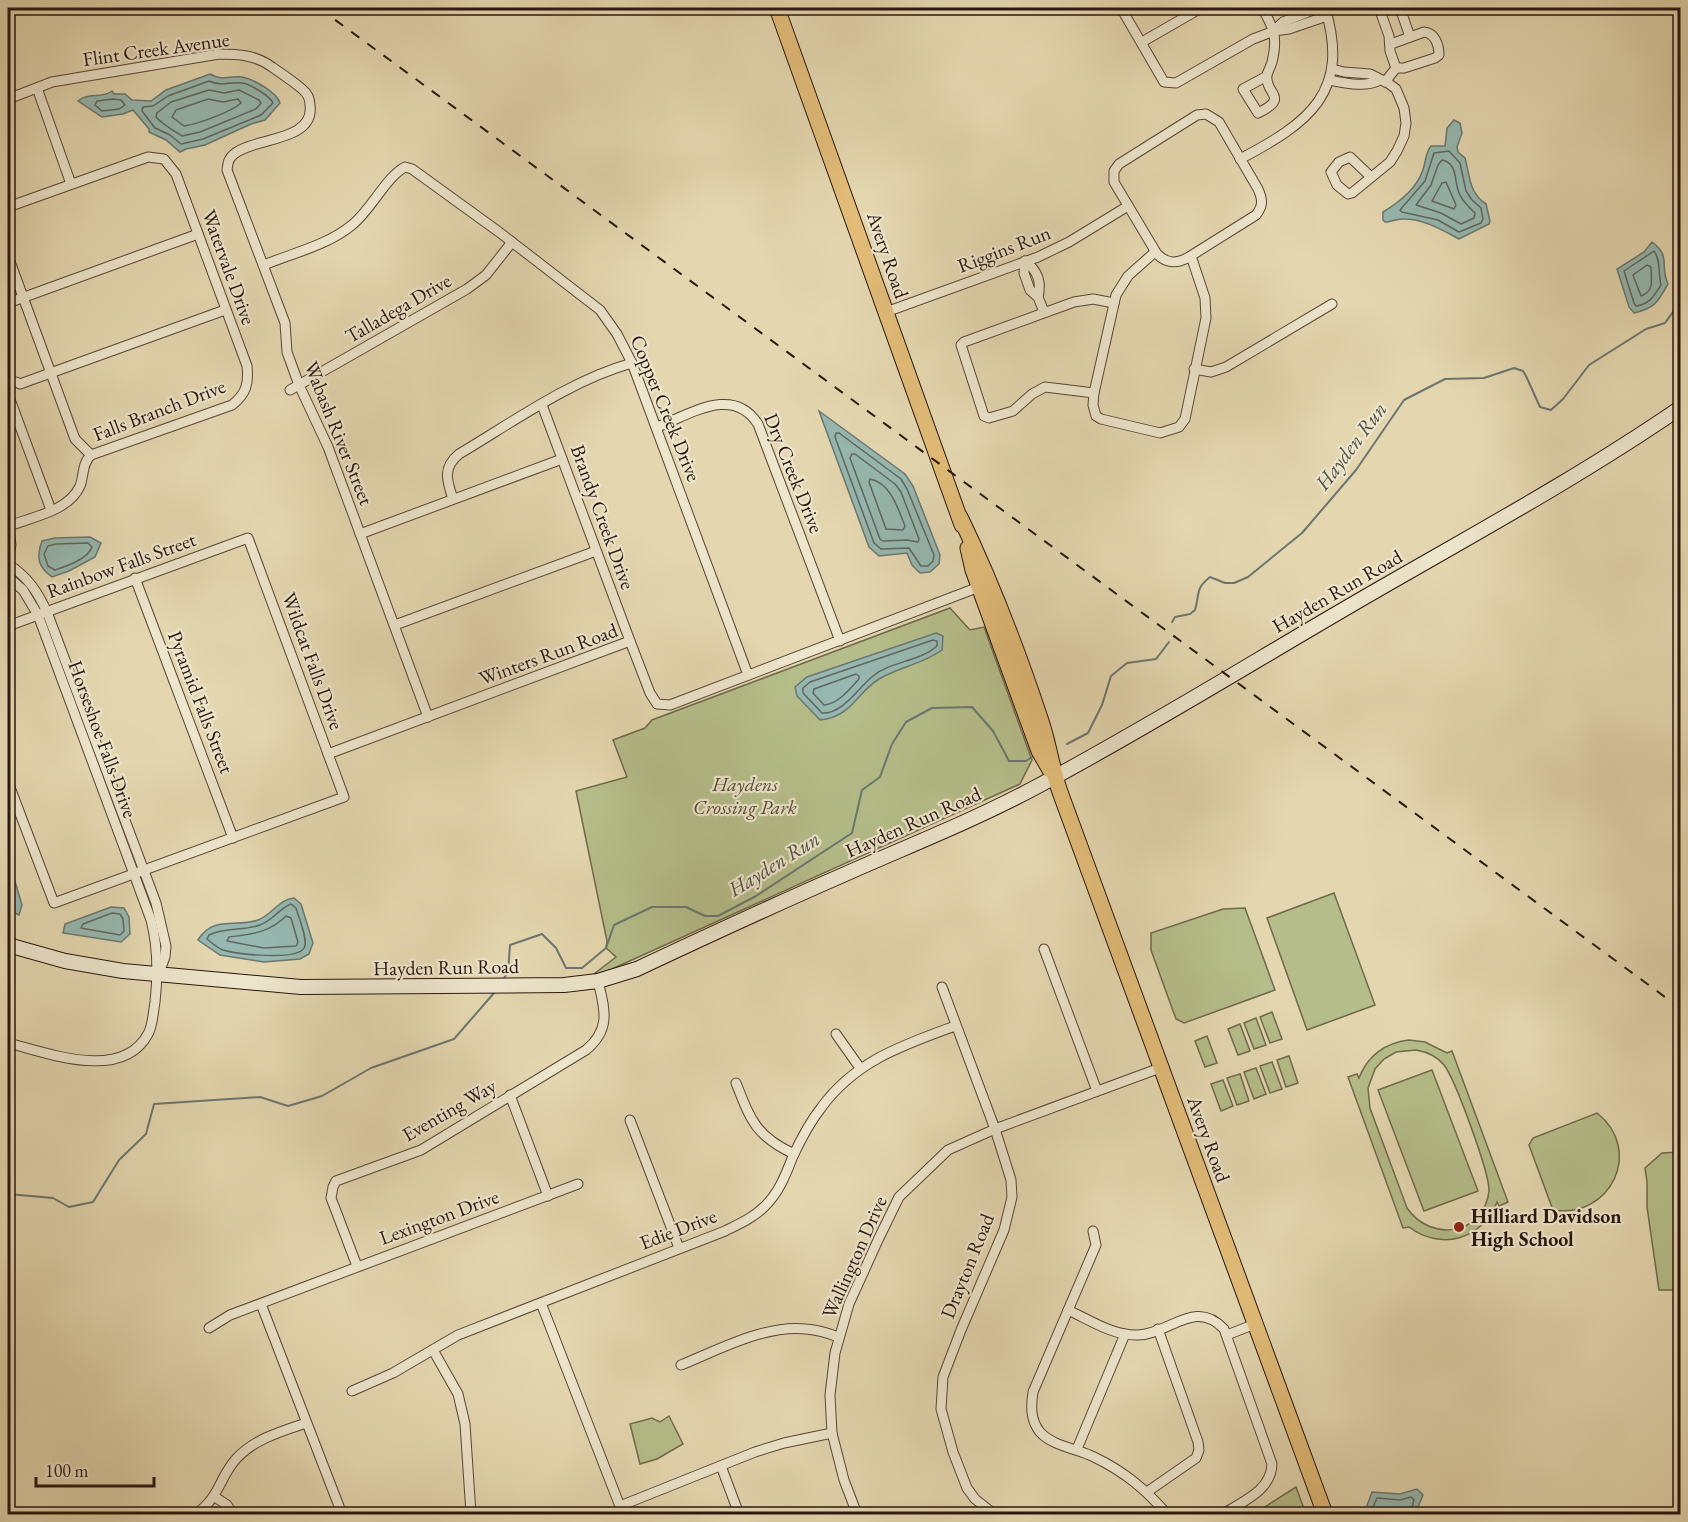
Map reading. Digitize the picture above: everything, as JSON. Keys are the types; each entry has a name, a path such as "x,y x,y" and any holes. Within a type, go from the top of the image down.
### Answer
{"main road":[{"name":"Avery Road","path":"777,8 960,517 980,587 1039,751 1055,778"},
{"name":"Hayden Run Road","path":"8,945 65,961 158,975 301,987 564,985 598,981 637,969 833,879 958,825 1055,778 1611,455 1680,408"},
{"name":"Avery Road","path":"960,517 983,565 1041,719 1050,749 1055,778 1325,1515"}],"street":[{"path":"1121,8 1164,82 1170,84 1176,83 1253,39 1274,31 1289,29 1326,12 1332,40 1332,69 1324,95 1313,110 1267,145 1240,159"},
{"path":"1142,42 1201,8"},
{"path":"1262,8 1274,31 1275,48 1267,76"},
{"path":"1274,31 1283,22 1318,8"},
{"path":"1379,8 1396,68"},
{"path":"1400,8 1410,37"},
{"path":"1329,80 1356,84 1375,83 1383,81 1396,68 1404,68 1439,55 1439,48 1430,32 1391,44"},
{"name":"Flint Creek Avenue","path":"8,99 52,82 208,56 240,54 262,60 303,90 310,100 311,112 305,124 291,134 243,149 228,161"},
{"path":"1332,69 1370,74 1396,89 1401,97 1406,123 1404,136 1390,162 1371,177"},
{"path":"8,207 71,184 37,88"},
{"path":"1206,114 1219,122 1263,199 1262,208 1256,215 1180,262 1161,259 1128,206 1114,182 1116,167 1160,136 1197,115 1206,114"},
{"name":"Watervale Drive","path":"71,184 148,157 164,159 176,174 247,366 246,391"},
{"name":"Wabash River Street","path":"228,161 227,170 285,323 287,352 327,447 428,717"},
{"name":"Copper Creek Drive","path":"264,265 333,238 352,225 368,210 397,171 405,167 412,169 512,242 600,310 618,334 632,363 748,675"},
{"name":"Riggins Run","path":"886,312 1038,257 1069,242 1128,206"},
{"path":"8,303 198,234"},
{"name":"Talladega Drive","path":"290,390 467,289 486,275 512,242"},
{"path":"1155,252 1128,276 1116,295 1093,405 1096,416 1101,419 1160,433 1179,427 1185,419 1206,318 1205,298 1191,255"},
{"path":"8,256 75,439 91,455"},
{"path":"1025,261 1035,269 1041,287 1038,297 1044,312"},
{"path":"1094,393 1045,387 1032,394 1013,411 989,418 984,416 960,349 964,342 1084,299 1114,303"},
{"path":"1194,369 1211,372 1226,367 1332,304"},
{"path":"16,382 20,384 225,310"},
{"path":"453,499 446,477 447,468 452,460 587,380 632,363"},
{"name":"Falls Branch Drive","path":"8,523 51,510 73,498 80,486 87,459 91,455 232,405 246,391"},
{"path":"8,394 51,510"},
{"name":"Dry Creek Drive","path":"657,427 717,404 736,404 752,414 758,424 840,641"},
{"name":"Brandy Creek Drive","path":"542,405 630,641"},
{"path":"360,534 562,459"},
{"path":"8,523 11,545 8,558"},
{"name":"Rainbow Falls Street","path":"8,626 248,538"},
{"name":"Wildcat Falls Drive","path":"233,838 344,797 248,538"},
{"path":"394,625 596,551"},
{"path":"8,564 33,585 43,613"},
{"path":"8,577 43,613"},
{"name":"Pyramid Falls Street","path":"135,578 233,838"},
{"name":"Winters Run Road","path":"328,754 630,641 650,693 657,704 670,705 980,587"},
{"name":"Horseshoe Falls Drive","path":"43,613 145,871 166,938 165,957 158,975"},
{"name":"Horseshoe Falls Drive","path":"43,613 155,936 158,975"},
{"path":"8,782 54,903 233,838"},
{"path":"1044,949 1097,1091"},
{"path":"8,1043 81,1061 98,1062 125,1055 140,1046 150,1032 158,975"},
{"name":"Eventing Way","path":"357,1266 332,1198 336,1181 421,1150 597,1041 605,1022 598,981"},
{"name":"Drayton Road","path":"942,987 995,1129 1011,1180 1012,1197 1004,1230 943,1377 941,1409 948,1437 967,1488 979,1503 994,1515"},
{"name":"Edie Drive","path":"352,1391 393,1373 458,1335 740,1224 765,1206 785,1175 794,1154 821,1107 838,1087 873,1060 955,1026"},
{"path":"836,1034 860,1068"},
{"name":"Wallington Drive","path":"857,1515 844,1480 832,1433 830,1395 838,1337 859,1282 899,1197 948,1150 995,1129 1160,1068"},
{"path":"736,1083 760,1133 794,1154"},
{"path":"510,1095 548,1196"},
{"path":"630,1120 679,1248"},
{"name":"Lexington Drive","path":"209,1328 230,1315 578,1185"},
{"path":"1093,1231 1096,1245 1033,1392 1031,1408 1040,1432 1049,1439 1077,1449 1125,1474 1147,1492 1167,1515"},
{"path":"541,1303 621,1510 721,1466 784,1443 832,1433"},
{"path":"261,1304 342,1515"},
{"path":"1068,1310 1120,1334 1140,1335 1193,1317 1205,1316 1216,1321 1227,1335 1272,1464 1270,1478 1262,1488 1223,1515"},
{"path":"1227,1335 1255,1324"},
{"path":"681,1365 774,1331 806,1329 838,1337"},
{"path":"1147,1492 1196,1458 1199,1450 1158,1329"},
{"path":"1077,1449 1125,1334"},
{"path":"433,1350 458,1394 465,1424 471,1515"},
{"path":"196,1515 215,1497 237,1459 244,1453 269,1436 306,1423"},
{"path":"721,1466 740,1515"},
{"path":"215,1497 227,1504 233,1515"}],"green space":[{"name":"Haydens Crossing Park","path":"950,608 970,630 984,627 1032,760 1020,784 601,974 594,974 616,957 606,948 607,941 576,791 627,777 613,740 645,728 652,720"},
{"path":"1334,893 1375,1005 1307,1030 1267,918"},
{"path":"1245,908 1275,990 1184,1023 1176,1019 1151,950 1151,933 1223,909"},
{"path":"1272,1012 1282,1039 1270,1043 1260,1017"},
{"path":"1256,1018 1266,1045 1254,1049 1244,1023"},
{"path":"1240,1024 1250,1051 1238,1055 1228,1029"},
{"path":"1207,1036 1217,1063 1205,1067 1195,1041"},
{"path":"1409,1040 1425,1042 1447,1053 1452,1051 1508,1202 1499,1206 1497,1202 1481,1225 1471,1233 1459,1238 1434,1239 1409,1227 1403,1228 1348,1077 1357,1074 1359,1078 1367,1063 1378,1051","holes":["1416,1050 1438,1059 1449,1074 1471,1127 1488,1181 1489,1191 1485,1206 1467,1225 1455,1229 1442,1230 1429,1226 1417,1219 1407,1208 1370,1108 1368,1088 1375,1069 1384,1059 1396,1052"]},
{"path":"1289,1056 1298,1083 1286,1087 1277,1060"},
{"path":"1272,1062 1282,1089 1270,1093 1260,1066"},
{"path":"1256,1068 1266,1094 1254,1099 1244,1072"},
{"path":"1432,1070 1478,1191 1424,1211 1378,1090"},
{"path":"1240,1074 1249,1101 1237,1105 1227,1078"},
{"path":"1223,1080 1233,1106 1221,1111 1211,1084"},
{"path":"1597,1113 1611,1128 1618,1145 1619,1162 1614,1179 1605,1193 1591,1204 1573,1210 1553,1210 1529,1145 1533,1138"},
{"path":"1680,1152 1680,1290 1659,1290 1647,1207 1645,1168 1662,1153"},
{"path":"669,1416 683,1444 657,1459 640,1464 630,1424 652,1418 660,1422"},
{"path":"1296,1487 1306,1514 1254,1514"}],"water":[{"path":"210,74 219,78 242,77 252,80 270,90 280,103 265,120 205,145 180,152 166,140 149,132 133,110 102,117 78,101 112,91 114,94 125,94 132,100 151,101 166,90"},
{"path":"1454,120 1460,123 1462,133 1457,147 1458,152 1465,158 1469,178 1476,195 1486,204 1489,224 1459,239 1433,226 1411,219 1385,222 1383,212 1411,190 1422,172 1431,146 1445,146 1447,128"},
{"path":"1652,242 1662,252 1668,284 1655,303 1647,309 1634,313 1629,307 1617,269 1644,252"},
{"path":"819,411 905,474 913,486 940,555 939,564 930,572 920,573 912,565 907,553 879,556 869,547"},
{"path":"90,537 101,543 95,557 52,577 41,565 39,552 42,541 55,538"},
{"path":"936,633 943,636 942,650 927,659 879,679 847,709 831,718 820,720 797,696 795,687 807,677"},
{"path":"8,858 22,905 19,915 8,910"},
{"path":"294,898 301,904 313,943 309,954 300,959 264,962 220,955 198,940 210,927 258,920 284,901"},
{"path":"111,907 124,908 129,917 130,934 121,942 63,933 65,924"},
{"path":"1417,1489 1423,1495 1415,1514 1364,1514 1372,1492 1400,1494"}],"waterway":[{"name":"Hayden Run","path":"1172,622 1175,617 1190,614 1195,610 1200,588 1210,577 1225,583 1234,583 1248,577 1302,533 1356,470 1404,400 1445,379 1484,378 1514,368 1523,371 1540,407 1551,410 1563,399 1589,365 1646,329 1665,323 1680,302"},
{"name":"Hayden Run","path":"1067,744 1088,733 1102,705 1111,676 1127,663 1156,659 1169,642"},
{"name":"Hayden Run","path":"503,980 508,972 510,945 542,934 556,948 566,968 582,968 606,948 614,925 652,907 686,907 705,916 718,916 756,896 852,833 862,790 880,777 892,744 906,722 932,708 972,707 993,731 1009,761 1026,761 1032,757"},
{"name":"Hayden Run","path":"8,1194 53,1198 69,1207 93,1202 119,1160 146,1134 154,1104 260,1097 288,1106 322,1096 371,1068 454,1039 494,993"}],"railway":[{"path":"319,8 1680,1008"}],"place":[{"name":"Hilliard Davidson High School","path":"1459,1227"}]}
